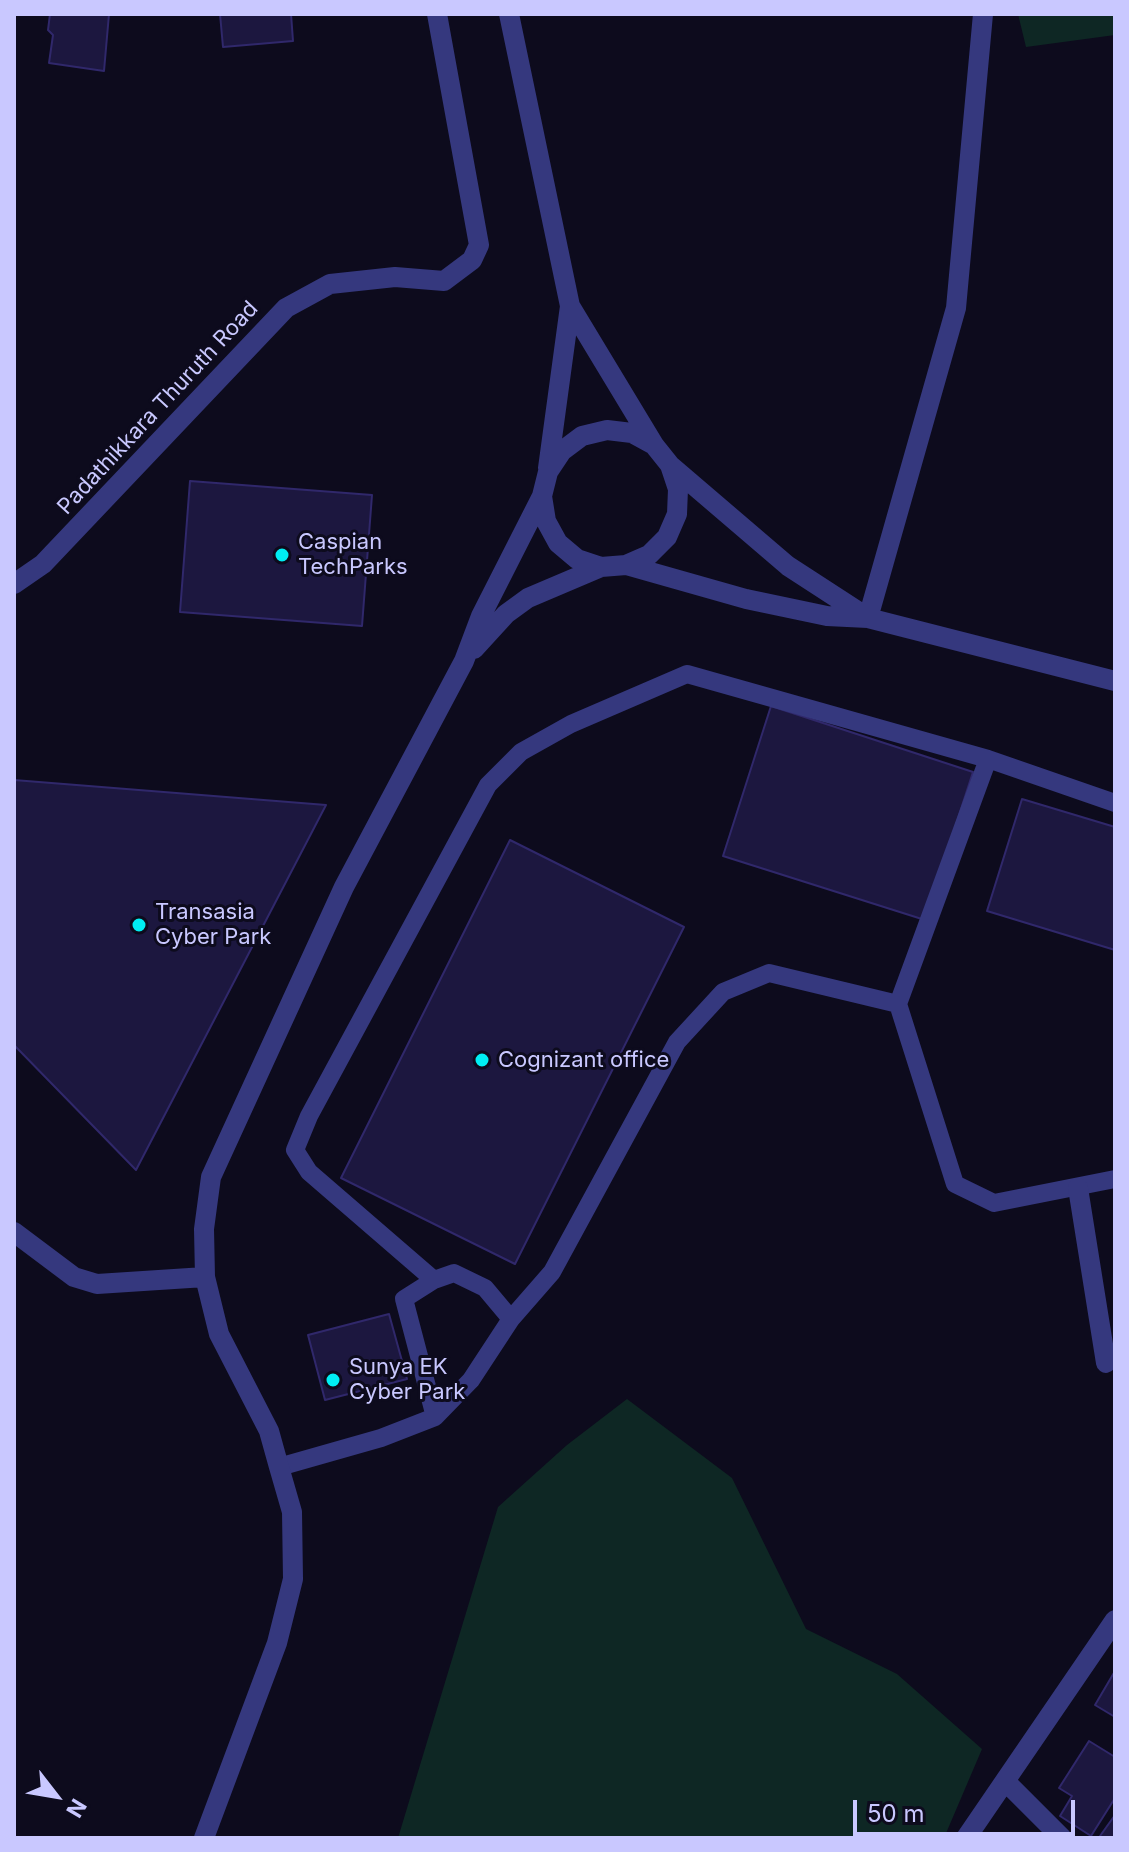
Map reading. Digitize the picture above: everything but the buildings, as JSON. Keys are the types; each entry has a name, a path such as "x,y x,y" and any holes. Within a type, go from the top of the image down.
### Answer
{"street":[{"name":"Padathikkara Thuruth Road","path":"14,584 43,564 286,308 330,284 395,277 444,281 472,260 479,245 437,14"},
{"path":"509,14 570,306 654,445 670,465 788,566 868,618"},
{"path":"868,618 956,308 983,14"},
{"path":"204,1838 277,1643 293,1579 292,1512 269,1431 219,1334 205,1277 204,1229 211,1177 344,887 464,661 481,616 542,496 548,472 570,306"},
{"path":"548,472 562,451 582,436 607,430 632,433 654,445"},
{"path":"464,661 506,614 528,598 601,567 626,565 649,555 667,537 677,514 678,489 670,465"},
{"path":"542,496 546,521 558,543 577,559 601,567"},
{"path":"626,565 746,599 827,616 868,618 1115,681"},
{"path":"1078,1188 1106,1363"},
{"path":"14,1232 74,1277 97,1284 205,1277"},
{"path":"966,1838 1115,1620"},
{"path":"1005,1781 1062,1838"}],"lane":[{"path":"434,1280 309,1172 295,1150 309,1116 488,785 521,752 571,724 687,674 988,759 1115,803"},
{"path":"988,759 898,1004 955,1184 994,1203 1115,1179"},
{"path":"279,1467 381,1438 435,1417 471,1380 511,1319 552,1272 677,1042 723,992 769,973 898,1004"},
{"path":"435,1417 404,1299 434,1280 454,1273 485,1288 511,1319"}],"green space":[{"path":"1018,14 1115,14 1115,35 1026,47"},
{"path":"627,1399 732,1478 806,1629 897,1674 982,1749 944,1838 398,1838 498,1507 567,1445"}],"place":[{"name":"Caspian TechParks","path":"282,555"},
{"name":"Transasia Cyber Park","path":"139,925"},
{"name":"Cognizant office","path":"482,1060"},
{"name":"Sunya EK Cyber Park","path":"333,1380"}]}
